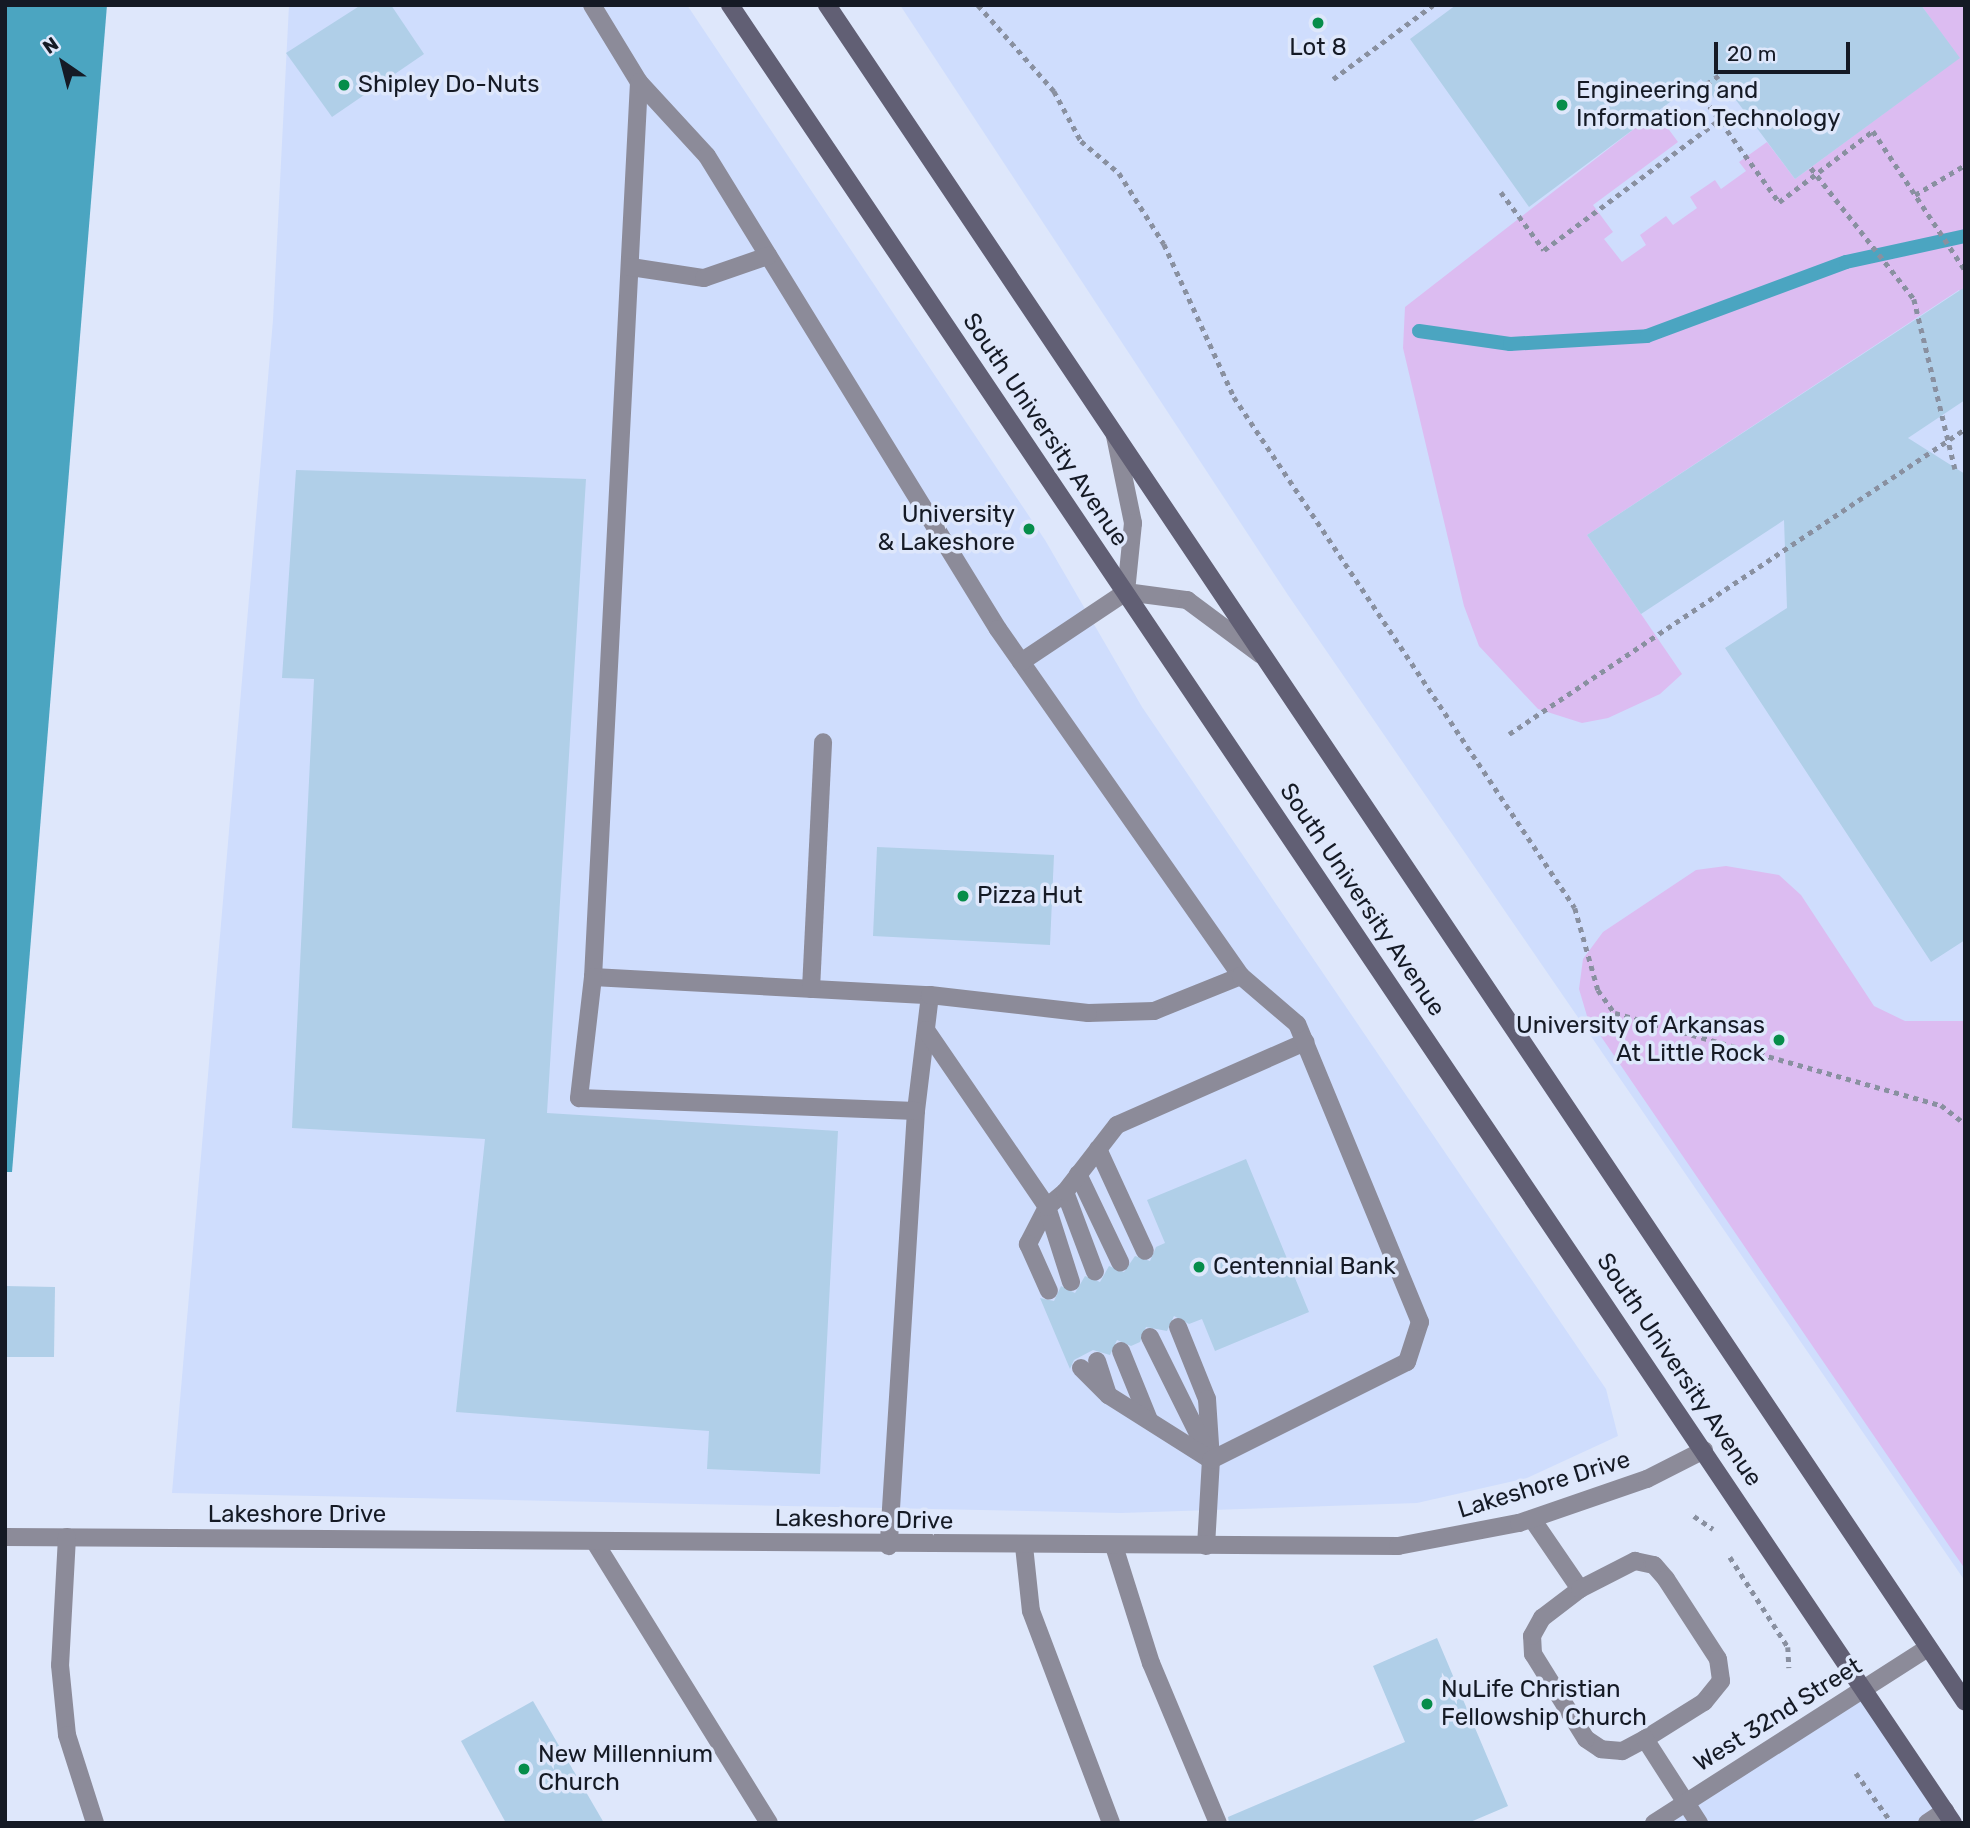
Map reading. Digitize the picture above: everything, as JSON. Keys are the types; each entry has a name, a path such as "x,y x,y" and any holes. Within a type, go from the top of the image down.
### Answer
{"main road":[{"name":"South University Avenue","path":"730,5 1949,1817"},
{"path":"827,5 1965,1702"}],"street":[{"path":"592,5 639,82 707,156 1021,662 1241,975 1297,1024 1305,1042 1420,1322 1407,1362 1211,1460"},
{"path":"639,82 593,977 579,1098 916,1111"},
{"path":"631,267 704,278 768,256"},
{"path":"1115,435 1133,523 1126,592"},
{"path":"1021,662 1126,592 1187,600 1266,660"},
{"path":"811,989 823,742"},
{"path":"593,977 929,995 1088,1013 1154,1011 1241,975"},
{"path":"889,1546 916,1111 929,995"},
{"path":"926,1030 1047,1207 1071,1282"},
{"path":"1049,1291 1028,1244 1047,1207 1065,1192 1117,1125 1305,1042"},
{"path":"1098,1149 1145,1251"},
{"path":"1078,1174 1120,1262"},
{"path":"1065,1192 1095,1272"},
{"path":"1178,1327 1208,1399 1211,1460 1206,1546"},
{"path":"1150,1337 1211,1460"},
{"path":"1121,1351 1149,1420"},
{"path":"1089,1365 1108,1395 1211,1460"},
{"name":"Lakeshore Drive","path":"5,1537 889,1546 1398,1546 1470,1536 1532,1518 1647,1479 1704,1450"},
{"path":"1532,1518 1580,1589"},
{"path":"67,1537 60,1665 67,1735 95,1823"},
{"path":"596,1544 769,1823"},
{"path":"1024,1546 1031,1611 1111,1823"},
{"path":"1114,1546 1151,1663 1217,1823"},
{"path":"1635,1561 1654,1565 1718,1659 1721,1681 1704,1702 1644,1739 1622,1751 1601,1749 1587,1739 1533,1654 1532,1636 1542,1618 1580,1589 1635,1561"},
{"name":"West 32nd Street","path":"1654,1823 1928,1648"},
{"path":"1644,1739 1699,1823"},
{"path":"1927,1823 1949,1817"}],"path":[{"path":"978,5 1054,91 1081,141 1126,183 1164,244 1234,397 1575,908 1598,990 1615,1013 1941,1105 1965,1124"},
{"path":"1333,79 1433,5"},
{"path":"1719,76 1698,90 1779,202 1873,131 1964,270"},
{"path":"1501,192 1544,250 1718,120"},
{"path":"1915,195 1965,165"},
{"path":"1811,168 1914,299 1955,468"},
{"path":"1509,734 1965,429"},
{"path":"1694,1516 1718,1537"},
{"path":"1725,1548 1788,1647 1788,1668"},
{"path":"1856,1773 1892,1823"}],"shaded area":[{"path":"289,5 687,5 1045,540 1142,707 1606,1389 1618,1436 1527,1478 1417,1503 1121,1513 172,1493 273,320"},
{"name":"University of Arkansas At Little Rock","path":"900,5 1965,5 1965,1581 1288,595"},
{"path":"1921,5 1965,5 1965,297 1959,290 1587,535 1682,674 1660,694 1608,718 1582,723 1538,709 1479,646 1464,606 1403,348 1405,307 1656,112 1678,142 1593,205 1613,232 1604,239 1622,262 1646,245 1640,235 1666,216 1673,225 1697,208 1690,197 1715,180 1721,189 1746,171 1739,162 1767,142 1795,179 1959,58"},
{"path":"1726,866 1779,875 1801,895 1874,1006 1905,1021 1965,1021 1965,1569 1587,1016 1579,989 1583,959 1603,932 1696,870"},
{"path":"1864,1689 1953,1823 1654,1823"}],"water":[{"path":"5,5 107,5 12,1172 5,1172"}],"building":[{"name":"Shipley Do-Nuts","path":"361,5 391,5 424,54 332,117 286,53"},
{"name":"Engineering and Information Technology","path":"1456,5 1921,5 1960,58 1795,179 1727,88 1714,98 1701,79 1529,207 1410,39"},
{"path":"1965,287 1965,400 1908,438 1965,474 1965,940 1931,962 1725,648 1787,608 1784,520 1641,614 1587,535"},
{"path":"296,470 586,479 547,1113 838,1131 820,1474 707,1469 709,1431 456,1412 485,1139 292,1128 314,679 282,678"},
{"name":"Pizza Hut","path":"877,847 1054,855 1050,945 873,936"},
{"name":"Centennial Bank","path":"1246,1159 1309,1312 1215,1351 1202,1319 1189,1324 1174,1316 1167,1331 1146,1327 1140,1342 1131,1346 1117,1340 1110,1355 1093,1350 1074,1360 1070,1369 1040,1298 1054,1301 1061,1286 1075,1293 1085,1276 1100,1282 1109,1266 1124,1272 1135,1256 1150,1261 1156,1247 1165,1243 1147,1200"},
{"path":"5,1286 55,1287 54,1357 5,1357"},
{"name":"NuLife Christian Fellowship Church","path":"1437,1638 1508,1806 1468,1823 1229,1823 1228,1817 1405,1742 1373,1666"},
{"name":"New Millennium Church","path":"533,1701 604,1823 506,1823 461,1741"}],"waterway":[{"path":"1419,331 1510,344 1647,336 1846,262 1965,236"}],"place":[{"name":"Lot 8","path":"1318,23"},
{"name":"Shipley Do-Nuts","path":"344,85"},
{"name":"Engineering and Information Technology","path":"1562,105"},
{"name":"University & Lakeshore","path":"1029,529"},
{"name":"Pizza Hut","path":"963,896"},
{"name":"University of Arkansas At Little Rock","path":"1779,1040"},
{"name":"Centennial Bank","path":"1199,1267"},
{"name":"NuLife Christian Fellowship Church","path":"1427,1704"},
{"name":"New Millennium Church","path":"524,1769"}]}
